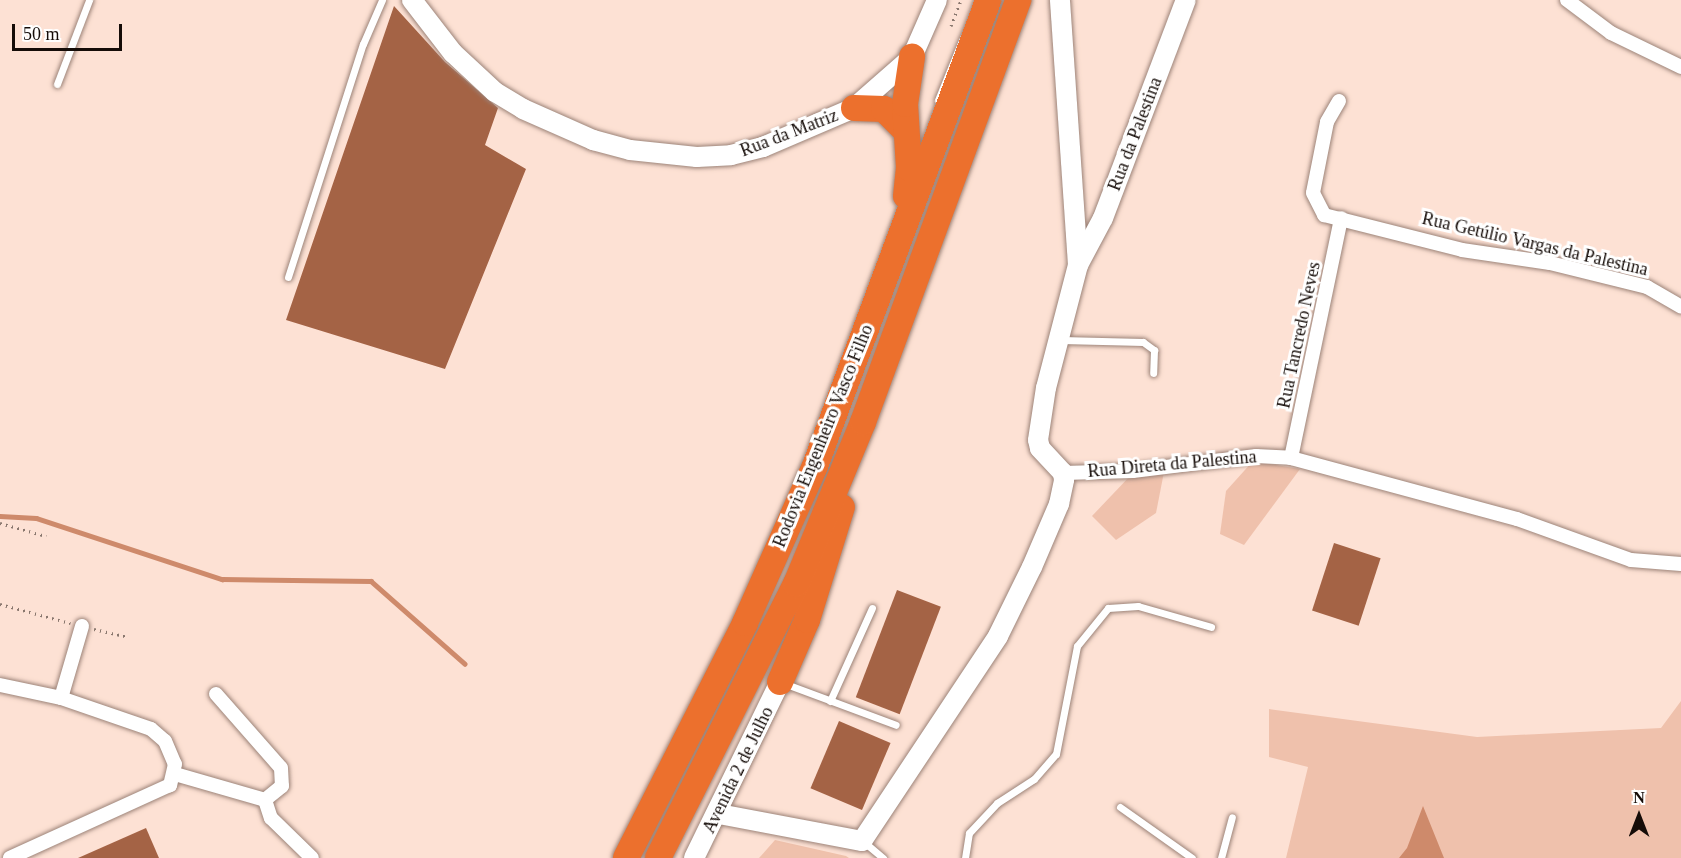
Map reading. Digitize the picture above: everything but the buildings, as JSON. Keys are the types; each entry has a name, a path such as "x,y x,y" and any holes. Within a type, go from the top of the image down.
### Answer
{"highway":[{"name":"Rodovia Engenheiro Vasco Filho","path":"658,858 796,584 863,422 1018,0"},
{"name":"Rodovia Engenheiro Vasco Filho","path":"626,858 745,623 814,466 864,338 985,6"},
{"path":"864,338 868,306 905,202 909,168 905,130 912,57"},
{"path":"854,108 884,109 905,130"},
{"path":"780,682 807,620 828,556 863,422"}],"main road":[{"name":"Rua da Matriz","path":"412,0 453,53 495,92 556,126 630,150 697,158 731,155 763,147 854,108 912,57"},
{"path":"912,57 937,0"},
{"name":"Rua Direta da Palestina","path":"1060,0 1078,265 1059,340 1038,440 1040,448 1063,473"},
{"name":"Rua da Palestina","path":"1078,265 1102,219 1186,0"},
{"path":"719,814 862,841 998,636 1059,504 1063,473"},
{"name":"Avenida 2 de Julho","path":"694,858 719,814 780,682"}],"street":[{"path":"1567,0 1611,33 1681,67"},
{"name":"Rua Getúlio Vargas da Palestina","path":"1339,101 1327,122 1313,194 1319,211 1341,219 1462,250 1550,263 1647,287 1681,307"},
{"name":"Rua Tancredo Neves","path":"1291,458 1341,219"},
{"name":"Rua Direta da Palestina","path":"1063,473 1133,471 1256,456 1291,458 1517,519 1631,560 1681,564"},
{"path":"61,698 82,626"},
{"path":"0,685 61,698 151,729 173,752 175,774 163,788 10,858"},
{"path":"216,694 281,768 282,786 265,800"},
{"path":"175,774 265,800"},
{"path":"265,800 271,819 312,858"}],"lane":[{"path":"57,84 88,0"},
{"path":"288,277 363,44 382,0"},
{"path":"1059,340 1143,342 1154,350 1153,373"},
{"path":"966,858 969,833 997,803 1034,779 1056,754 1077,646 1108,608 1138,606 1211,627"},
{"path":"830,700 872,608"},
{"path":"780,682 896,725"},
{"path":"1120,807 1192,858"},
{"path":"1221,858 1232,817"},
{"path":"862,841 883,858"}],"path":[{"path":"951,26 961,0"},
{"path":"0,523 46,536"},
{"path":"0,603 128,637"}],"shaded area":[{"path":"1253,461 1300,469 1244,545 1220,534 1226,491"},
{"path":"1164,472 1156,513 1116,540 1092,516 1131,475"},
{"path":"1681,701 1681,858 1286,858 1308,767 1269,757 1269,709 1477,737 1661,728"},
{"path":"1423,806 1444,858 1399,858 1407,848"},
{"path":"775,840 846,856 849,858 759,858"}],"waterway":[{"path":"0,516 36,518 222,579 371,581 465,664"}]}
